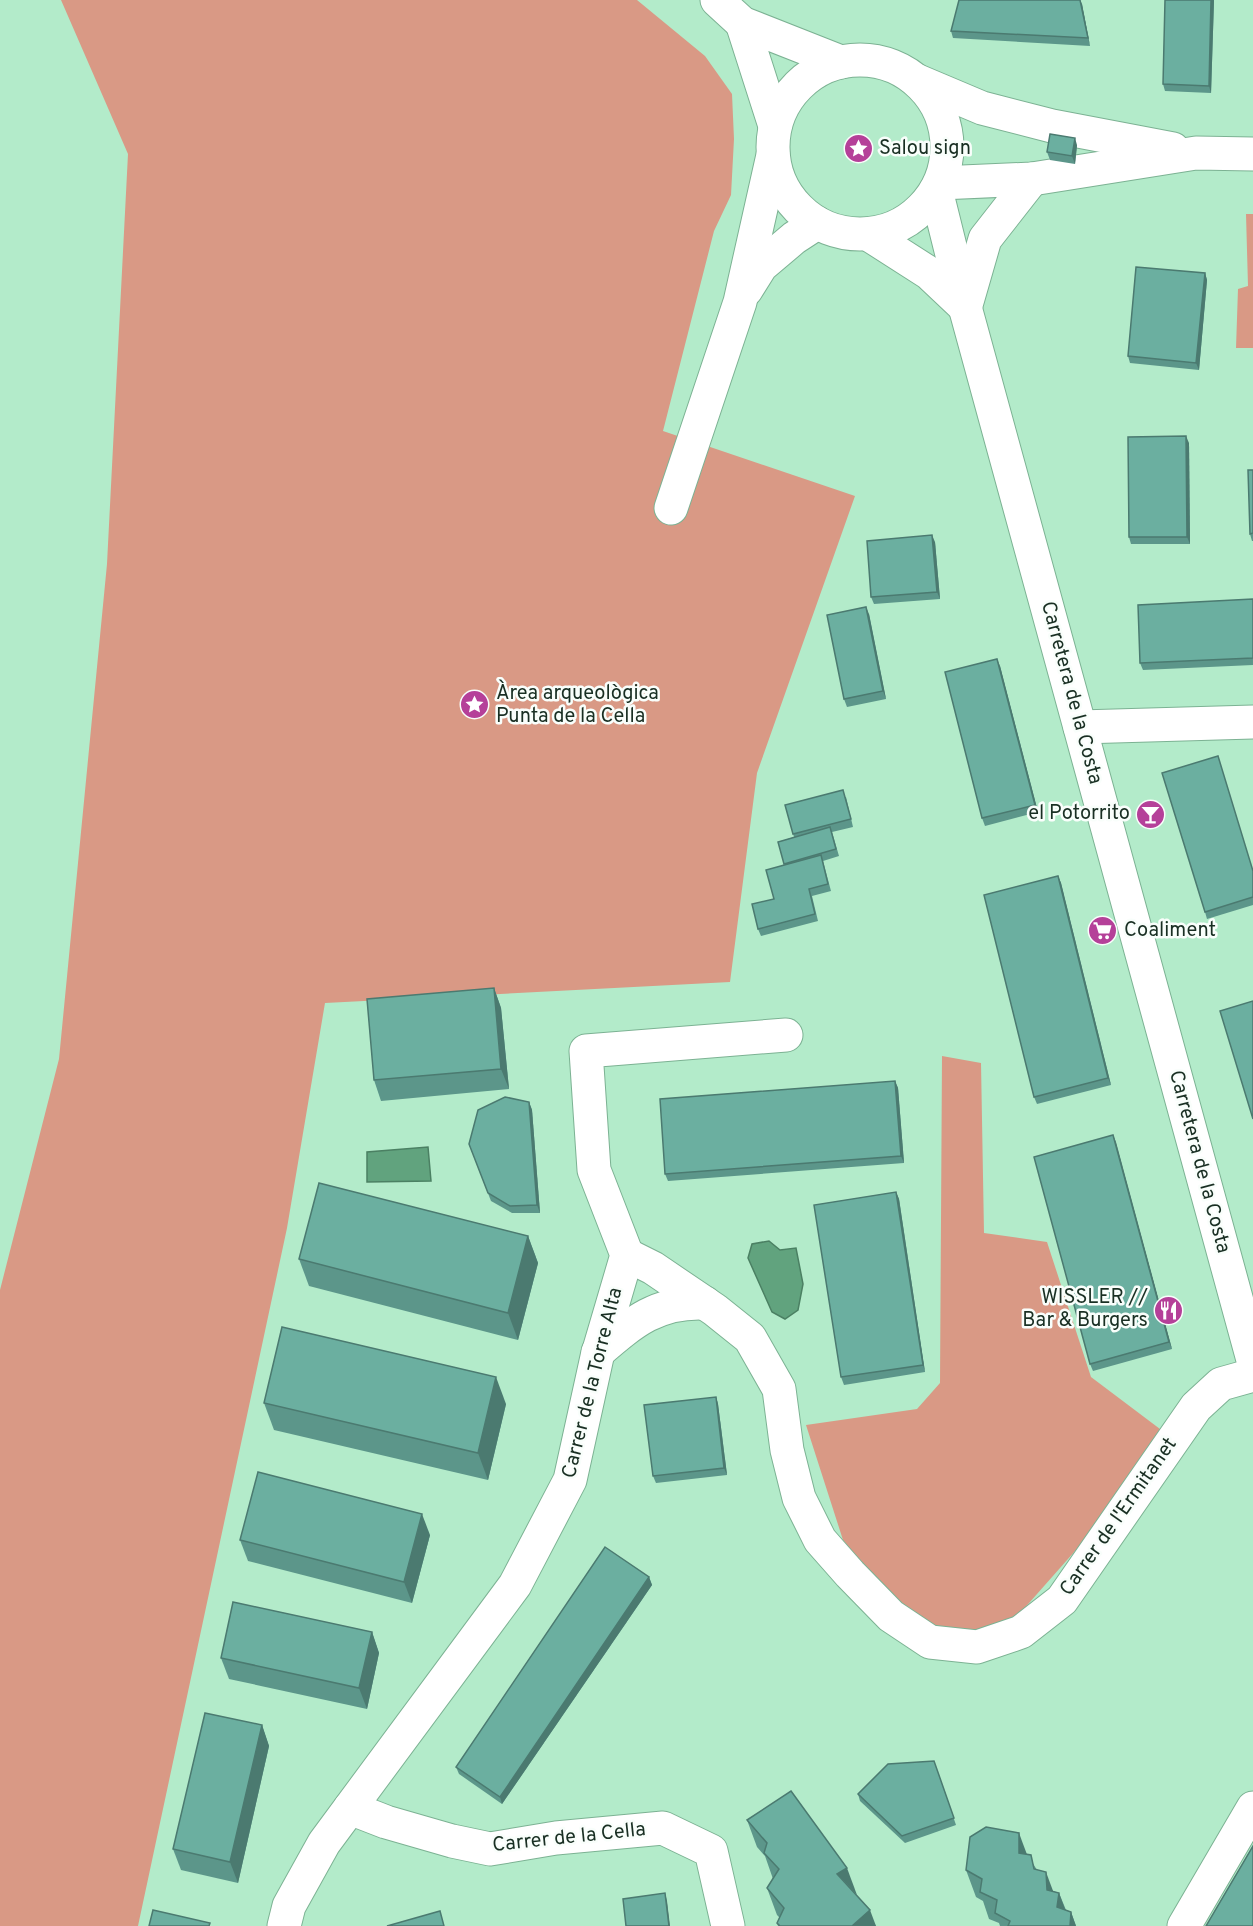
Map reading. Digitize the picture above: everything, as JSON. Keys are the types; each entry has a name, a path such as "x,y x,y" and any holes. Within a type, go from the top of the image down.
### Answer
{"street":[{"path":"717,0 742,23 841,62"},
{"path":"742,23 774,139 779,181 794,205 817,223 841,232 868,234 895,227 919,212 938,186 947,156 945,128 935,102 918,81"},
{"path":"671,508 740,302 774,139 784,103 800,84 819,70 841,62 868,60 895,67 918,81 982,108 1052,126 1196,153 1253,154"},
{"path":"938,186 1032,179 1196,153"},
{"path":"868,234 929,273 965,307 985,239 1032,179"},
{"name":"Carretera de la Costa","path":"938,186 965,307 1253,1360"},
{"path":"740,302 761,266 794,238 817,223"},
{"path":"1080,727 1253,722"},
{"path":"627,1255 594,1170 586,1051 786,1035"},
{"name":"Carrer de l'Ermitanet","path":"627,1255 653,1268 705,1303 750,1338 779,1389 787,1450 799,1498 820,1540 891,1616 930,1642 977,1647 1021,1632 1062,1600 1196,1407 1221,1384 1253,1375"},
{"name":"Carrer de la Torre Alta","path":"284,1926 289,1905 324,1843 515,1586 570,1480 598,1352 627,1255"},
{"path":"598,1352 626,1328 656,1310 683,1302 705,1303"},
{"name":"Carrer de la Cella","path":"350,1808 386,1822 452,1841 490,1849 556,1838 663,1828 711,1851 728,1926"},
{"path":"1184,1926 1253,1808"}],"shaded area":[{"path":"61,0 637,0 705,56 732,94 734,139 731,195 714,231 663,431 855,496 757,773 730,982 325,1003 287,1228 138,1926 0,1926 0,1290 59,1059 107,564 128,154"},
{"path":"1246,214 1253,214 1253,348 1236,348 1238,289 1248,286"},
{"path":"942,1056 981,1063 984,1233 1047,1242 1091,1377 1160,1429 1106,1516 1014,1620 960,1638 901,1611 843,1540 806,1425 917,1409 940,1383"},
{"path":"428,1147 431,1181 367,1182 367,1152"},
{"path":"769,1241 780,1250 796,1248 803,1284 798,1310 785,1319 772,1312 748,1258 752,1244"}],"building":[{"path":"959,0 1080,0 1088,38 951,31"},
{"path":"1165,0 1211,0 1209,86 1163,84"},
{"path":"1050,134 1075,138 1072,156 1047,152"},
{"path":"1136,267 1205,273 1196,363 1128,356"},
{"path":"1186,436 1187,537 1129,537 1128,437"},
{"path":"1248,470 1253,470 1253,533 1250,534"},
{"path":"932,535 937,592 871,597 867,541"},
{"path":"1253,599 1253,658 1140,663 1138,605"},
{"path":"866,607 883,691 844,699 827,615"},
{"path":"997,659 1035,805 982,818 945,672"},
{"path":"1218,756 1253,871 1253,897 1205,912 1162,773"},
{"path":"843,790 851,819 793,834 785,805"},
{"path":"830,827 836,849 784,864 778,842"},
{"path":"821,855 828,884 809,889 815,914 758,929 752,904 774,899 766,870"},
{"path":"1058,876 1108,1078 1034,1097 984,895"},
{"path":"494,988 501,1069 374,1080 367,999"},
{"path":"1253,1001 1253,1119 1220,1011"},
{"path":"895,1081 901,1156 665,1174 660,1099"},
{"path":"505,1097 529,1102 537,1205 510,1206 488,1193 469,1144 478,1110"},
{"path":"1113,1135 1169,1342 1090,1364 1034,1157"},
{"path":"319,1183 528,1236 508,1313 299,1259"},
{"path":"896,1192 923,1365 841,1377 814,1205"},
{"path":"282,1327 496,1377 478,1453 264,1403"},
{"path":"716,1397 724,1468 653,1476 644,1405"},
{"path":"258,1472 422,1514 404,1582 240,1540"},
{"path":"605,1547 649,1577 500,1797 456,1767"},
{"path":"233,1602 372,1632 359,1688 221,1658"},
{"path":"205,1713 262,1725 230,1862 173,1849"},
{"path":"934,1761 954,1818 902,1836 858,1794 888,1764"},
{"path":"791,1791 847,1868 837,1874 870,1910 852,1926 780,1926 777,1923 784,1908 767,1888 779,1869 764,1853 767,1843 747,1820"},
{"path":"986,1827 1019,1833 1019,1853 1031,1855 1034,1869 1046,1872 1047,1890 1059,1893 1057,1907 1071,1912 1070,1926 1008,1926 1010,1921 995,1913 997,1900 980,1892 982,1879 966,1870 970,1837"},
{"path":"1253,1846 1253,1926 1206,1926"},
{"path":"665,1893 669,1926 626,1926 623,1899"},
{"path":"153,1910 210,1923 209,1926 149,1926"},
{"path":"440,1911 444,1926 387,1926"}],"place":[{"name":"Salou sign","path":"858,149"},
{"name":"Àrea arqueològica Punta de la Cella","path":"475,705"},
{"name":"el Potorrito","path":"1151,814"},
{"name":"Coaliment","path":"1103,931"},
{"name":"WISSLER // Bar & Burgers","path":"1169,1310"}]}
